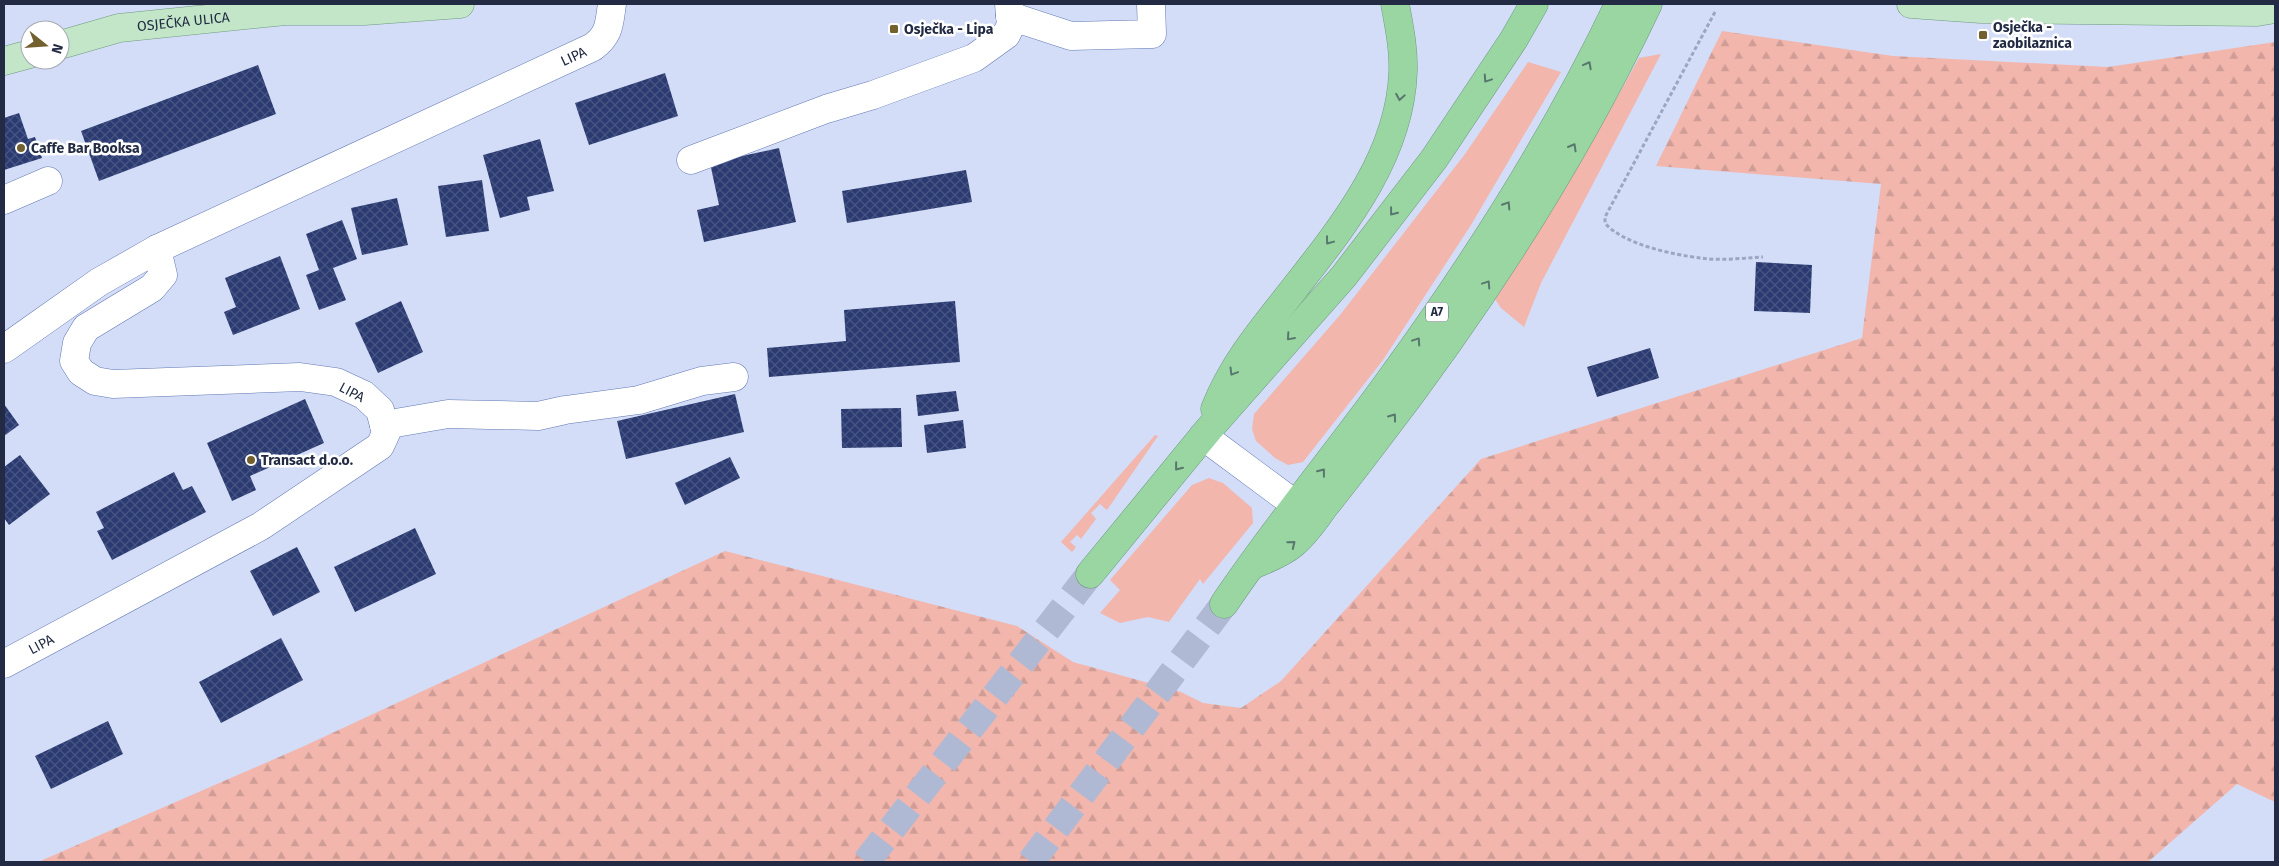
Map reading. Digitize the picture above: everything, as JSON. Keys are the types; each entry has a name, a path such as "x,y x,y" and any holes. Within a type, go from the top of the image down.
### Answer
{"highway":[{"path":"1206,433 1228,380 1241,358 1353,210 1390,140 1402,85 1403,48 1395,4"},
{"path":"1090,574 1206,433 1344,276 1434,159 1514,39 1534,4"},
{"name":"A7","path":"1224,604 1249,566 1389,382 1456,285 1519,186 1601,41 1619,4"},
{"path":"1249,566 1282,551 1303,534 1434,362 1508,253 1554,179 1591,116 1648,4"}],"main road":[{"name":"OSJEČKA ULICA","path":"70,42 119,28 285,11 364,10 460,4"},
{"path":"1912,4 1981,10 2257,12 2275,9"},
{"path":"4,61 20,57"}],"street":[{"name":"LIPA","path":"4,349 98,282 157,249 594,47 604,39 609,27 612,4"},
{"path":"691,160 826,109 873,95 974,58 1006,36 1011,25 1010,10 1071,36 1152,34 1151,4"},
{"path":"4,200 48,181"},
{"name":"LIPA","path":"4,664 261,526 380,446 386,433 380,410 364,395 336,382 300,377 114,384 95,381 81,372 74,360 77,344 86,328 152,288 163,275 157,249"},
{"path":"384,425 448,414 538,416 565,410 640,400 702,381 734,377"},
{"path":"1206,433 1296,505"}],"path":[{"path":"1715,12 1605,217 1605,224 1609,229 1629,242 1702,258 1763,257"}],"green space":[{"path":"1722,31 1893,56 2108,67 2275,42 2275,802 2237,784 2148,862 38,862 302,747 725,551 1017,626 1073,662 1181,692 1203,703 1241,708 1281,681 1481,459 1862,338 1881,184 1656,166"},
{"path":"1661,54 1541,283 1524,327 1501,308 1495,299 1585,155 1639,58"},
{"path":"1528,62 1561,72 1471,225 1383,360 1303,462 1288,465 1275,458 1256,441 1252,429 1254,414 1340,315 1465,154"},
{"path":"1155,435 1158,436 1107,510 1100,504 1091,513 1096,519 1081,539 1077,535 1070,542 1076,547 1072,552 1061,542"},
{"path":"1209,478 1223,483 1252,508 1253,523 1203,584 1200,579 1169,622 1148,617 1120,623 1100,613 1120,590 1110,580 1192,485"}],"building":[{"path":"258,65 276,114 99,181 81,131"},
{"path":"665,73 678,116 589,145 575,103"},
{"name":"Caffe Bar Booksa","path":"19,113 28,139 35,137 42,158 4,170 4,118"},
{"path":"540,139 554,191 527,197 530,210 500,218 483,155"},
{"path":"779,148 796,222 704,242 697,210 719,205 710,163"},
{"path":"966,170 972,202 847,223 842,191"},
{"path":"482,180 489,231 446,237 438,186"},
{"path":"397,198 408,245 362,255 351,208"},
{"path":"342,220 357,259 333,268 346,300 319,310 306,275 319,270 306,234"},
{"path":"280,256 300,309 233,335 224,312 236,307 225,278"},
{"path":"1756,262 1812,265 1810,313 1754,311"},
{"path":"401,301 423,352 378,373 355,323"},
{"path":"955,301 960,362 769,377 767,348 846,341 844,310"},
{"path":"1650,348 1659,378 1597,397 1587,367"},
{"path":"956,391 959,411 918,416 916,395"},
{"path":"735,394 744,432 626,459 617,421"},
{"name":"Transact d.o.o.","path":"305,399 324,443 250,476 256,490 232,501 207,443"},
{"path":"4,404 19,425 4,436"},
{"path":"901,408 902,447 842,448 841,409"},
{"path":"963,420 966,448 927,453 924,425"},
{"path":"20,455 50,494 9,525 4,518 4,467"},
{"path":"730,457 740,478 685,505 675,483"},
{"path":"174,472 183,490 192,486 206,512 112,560 97,531 104,528 96,512"},
{"path":"415,528 436,574 355,612 334,567"},
{"path":"297,547 320,592 273,616 250,571"},
{"path":"281,638 303,680 221,723 199,682"},
{"path":"108,721 123,754 51,789 35,756"}],"tunnel":[{"path":"866,862 1090,574"},
{"path":"1031,862 1224,604"}],"place":[{"name":"Osječka - Lipa","path":"894,29"},
{"name":"Osječka - zaobilaznica","path":"1983,35"},
{"name":"Caffe Bar Booksa","path":"21,148"},
{"name":"Transact d.o.o.","path":"251,460"}]}
